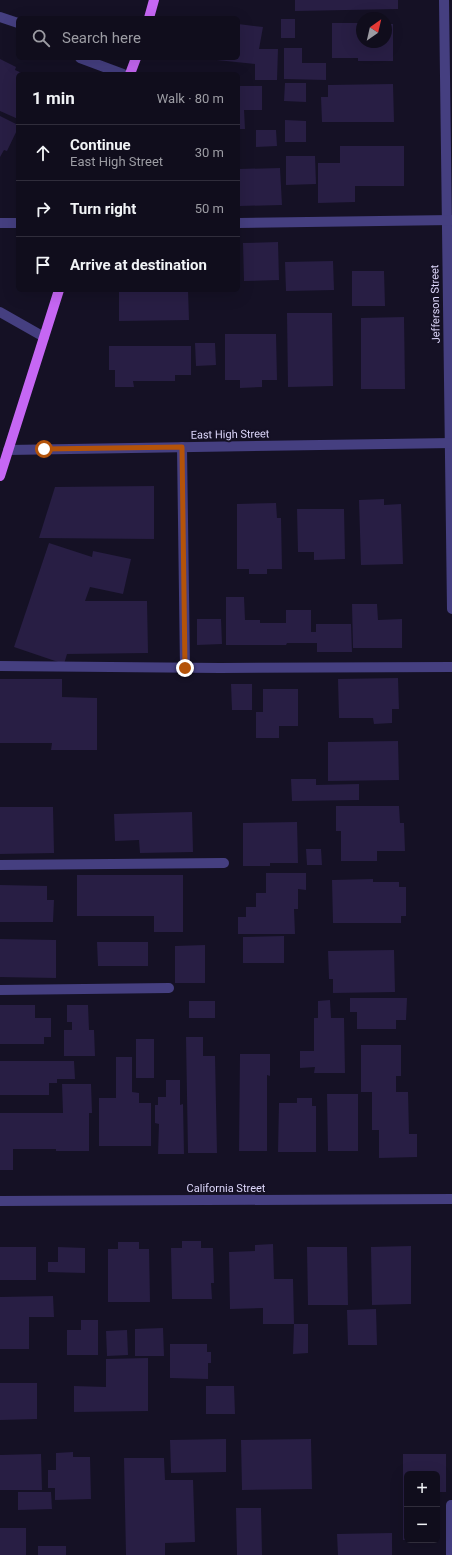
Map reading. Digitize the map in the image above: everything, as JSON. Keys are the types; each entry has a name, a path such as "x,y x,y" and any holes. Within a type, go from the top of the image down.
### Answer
{"main road":[{"path":"150,16 154,0"},
{"path":"131,72 135,60"},
{"path":"0,476 58,292"}],"street":[{"name":"Jefferson Street","path":"447,4 452,608"},
{"path":"0,17 16,22"},
{"path":"85,60 118,72"},
{"path":"240,223 449,220"},
{"path":"0,223 16,224"},
{"path":"0,312 44,337"},
{"name":"East High Street","path":"8,450 450,443"},
{"path":"182,447 185,668"},
{"path":"0,666 185,668 452,667"},
{"path":"0,865 224,863"},
{"path":"0,990 169,988"},
{"name":"California Street","path":"0,1201 452,1199"},
{"path":"450,1505 451,1555"}],"building":[{"path":"295,0 398,0 398,9 295,11"},
{"path":"281,19 295,19 295,38 281,38"},
{"path":"332,23 356,23 356,48 392,48 393,24 393,61 358,61 358,58 332,58"},
{"path":"240,24 263,27 259,49 278,49 277,80 255,80 255,64 217,60 240,60"},
{"path":"284,48 302,48 302,63 326,63 326,80 284,79"},
{"path":"0,59 16,67 15,70 20,72 16,72 16,118 0,111"},
{"path":"285,83 306,83 306,102 284,101"},
{"path":"393,84 394,122 322,122 321,97 328,97 328,85"},
{"path":"240,86 262,86 262,110 244,110 245,129 240,129"},
{"path":"0,116 16,124 16,132 7,151 4,150 0,157"},
{"path":"285,120 306,121 306,142 285,142"},
{"path":"256,130 276,130 277,146 256,147"},
{"path":"340,146 404,146 404,186 355,186 355,202 318,203 318,163 340,163"},
{"path":"286,156 315,156 316,184 286,185"},
{"path":"280,168 282,205 240,206 240,169"},
{"path":"278,242 279,280 244,281 243,243"},
{"path":"333,261 334,290 286,291 285,262"},
{"path":"352,271 384,271 385,306 352,306"},
{"path":"119,292 188,292 189,320 119,321"},
{"path":"287,313 332,313 333,386 288,387"},
{"path":"404,317 405,389 361,389 361,318"},
{"path":"225,334 276,334 277,380 262,380 262,387 240,388 240,380 225,380"},
{"path":"195,343 215,343 216,365 196,366"},
{"path":"109,346 191,346 191,375 175,375 175,381 133,381 134,387 115,387 115,370 109,370"},
{"path":"154,486 154,539 39,538 55,487"},
{"path":"384,499 384,505 401,504 403,564 361,565 359,500"},
{"path":"276,503 277,518 281,518 282,569 267,569 267,574 249,574 249,569 237,569 237,504"},
{"path":"297,509 344,509 345,559 314,560 314,552 298,552"},
{"path":"49,543 92,557 93,551 131,559 123,594 90,587 85,601 147,601 148,653 67,654 64,664 14,647"},
{"path":"226,597 244,597 245,620 260,620 260,623 286,623 286,610 311,610 311,632 316,632 316,624 351,624 352,652 317,652 317,643 287,643 286,645 226,645"},
{"path":"352,604 377,604 378,620 402,619 402,648 353,648"},
{"path":"197,619 221,619 222,644 197,645"},
{"path":"398,678 399,709 392,709 392,723 374,724 373,718 339,718 338,679"},
{"path":"0,679 62,679 62,697 97,698 97,750 51,750 52,743 0,743"},
{"path":"231,684 252,684 252,710 232,710"},
{"path":"263,689 298,689 298,726 279,726 279,738 256,738 256,712 263,712"},
{"path":"398,741 399,780 328,781 328,742"},
{"path":"291,779 316,779 316,785 359,784 359,800 292,801"},
{"path":"336,806 399,806 400,823 404,823 405,851 377,851 377,861 341,861 341,831 336,831"},
{"path":"0,807 53,807 54,853 0,854"},
{"path":"192,812 193,852 140,853 139,840 115,841 114,814"},
{"path":"297,822 298,863 270,863 270,866 243,866 243,823"},
{"path":"306,849 321,849 322,865 307,865"},
{"path":"266,873 306,873 306,890 298,889 298,909 294,909 295,934 238,934 238,917 246,917 246,907 256,907 256,893 266,893"},
{"path":"77,875 183,875 183,932 154,932 154,916 77,916"},
{"path":"373,879 373,882 399,882 399,887 406,887 406,916 401,916 401,923 333,923 332,880"},
{"path":"0,885 47,886 47,900 54,900 53,922 0,922"},
{"path":"284,936 284,963 243,963 243,937"},
{"path":"0,939 56,940 56,978 0,977"},
{"path":"97,942 148,942 148,966 98,966"},
{"path":"205,945 205,983 175,983 175,946"},
{"path":"394,950 395,992 333,993 333,979 329,979 328,951"},
{"path":"350,998 407,998 406,1020 396,1020 396,1029 357,1029 357,1012 350,1012"},
{"path":"330,1000 331,1018 344,1018 345,1073 314,1073 315,1067 300,1068 300,1051 314,1051 314,1018 318,1018 318,1001"},
{"path":"189,1001 215,1001 215,1018 189,1018"},
{"path":"0,1005 35,1005 35,1018 51,1018 51,1037 44,1037 44,1044 0,1044"},
{"path":"67,1005 88,1005 89,1030 94,1030 95,1056 64,1056 64,1030 72,1030 72,1022 67,1022"},
{"path":"186,1037 203,1037 203,1056 215,1056 217,1153 188,1153"},
{"path":"136,1039 154,1039 154,1078 136,1078"},
{"path":"361,1045 401,1045 401,1076 396,1076 396,1092 408,1092 409,1134 417,1134 417,1157 379,1158 379,1130 372,1130 372,1092 361,1092"},
{"path":"240,1054 270,1054 270,1076 267,1075 267,1151 239,1151"},
{"path":"116,1057 132,1057 132,1092 139,1093 139,1103 151,1103 151,1146 99,1146 99,1098 116,1098"},
{"path":"0,1061 74,1061 75,1079 57,1079 57,1083 49,1083 49,1095 0,1095"},
{"path":"166,1080 180,1080 180,1105 183,1104 184,1154 158,1154 159,1124 155,1123 155,1105 158,1105 158,1097 166,1097"},
{"path":"62,1084 91,1084 92,1113 89,1113 89,1151 13,1149 13,1170 0,1170 0,1113 63,1113"},
{"path":"327,1094 358,1094 358,1151 328,1151"},
{"path":"297,1098 312,1098 312,1106 316,1106 316,1152 278,1152 279,1103 297,1103"},
{"path":"182,1241 201,1241 201,1248 213,1248 214,1283 211,1283 212,1299 172,1299 171,1248 182,1248"},
{"path":"118,1242 139,1242 139,1249 149,1249 150,1302 108,1302 108,1249 118,1249"},
{"path":"273,1244 274,1279 293,1279 294,1324 263,1324 263,1308 230,1309 229,1252 255,1251 255,1245"},
{"path":"411,1246 411,1304 372,1305 371,1247"},
{"path":"0,1247 36,1247 36,1280 0,1280"},
{"path":"58,1247 85,1248 85,1273 48,1272 48,1262 58,1262"},
{"path":"307,1247 347,1247 348,1305 308,1305"},
{"path":"53,1296 54,1317 29,1317 29,1349 0,1349 0,1297"},
{"path":"376,1309 377,1345 348,1345 347,1310"},
{"path":"81,1320 98,1320 98,1355 67,1355 67,1330 81,1330"},
{"path":"294,1324 308,1324 308,1353 293,1354"},
{"path":"163,1328 164,1356 135,1356 135,1329"},
{"path":"127,1330 128,1355 107,1356 106,1331"},
{"path":"170,1344 207,1344 207,1352 211,1352 211,1363 208,1363 208,1379 170,1378"},
{"path":"148,1358 148,1411 74,1412 74,1386 106,1387 106,1359"},
{"path":"0,1383 37,1383 37,1419 0,1420"},
{"path":"206,1386 234,1386 235,1414 206,1414"},
{"path":"226,1439 226,1472 171,1473 170,1440"},
{"path":"311,1439 312,1489 242,1490 241,1440"},
{"path":"73,1452 73,1457 90,1457 91,1499 55,1500 55,1488 48,1488 48,1470 56,1470 56,1453"},
{"path":"41,1454 42,1490 0,1490 0,1455"},
{"path":"403,1454 446,1454 446,1492 440,1492 440,1471 404,1471 403,1540"},
{"path":"124,1458 164,1458 165,1480 193,1480 195,1542 165,1543 165,1555 126,1555"},
{"path":"18,1492 51,1492 52,1509 18,1510"},
{"path":"236,1508 261,1508 262,1555 237,1555"},
{"path":"0,1528 26,1528 26,1555 0,1555"},
{"path":"392,1533 392,1555 338,1555 337,1534"},
{"path":"38,1546 66,1546 66,1555 38,1555"}],"route":[{"path":"44,449 182,447 185,668"}]}
